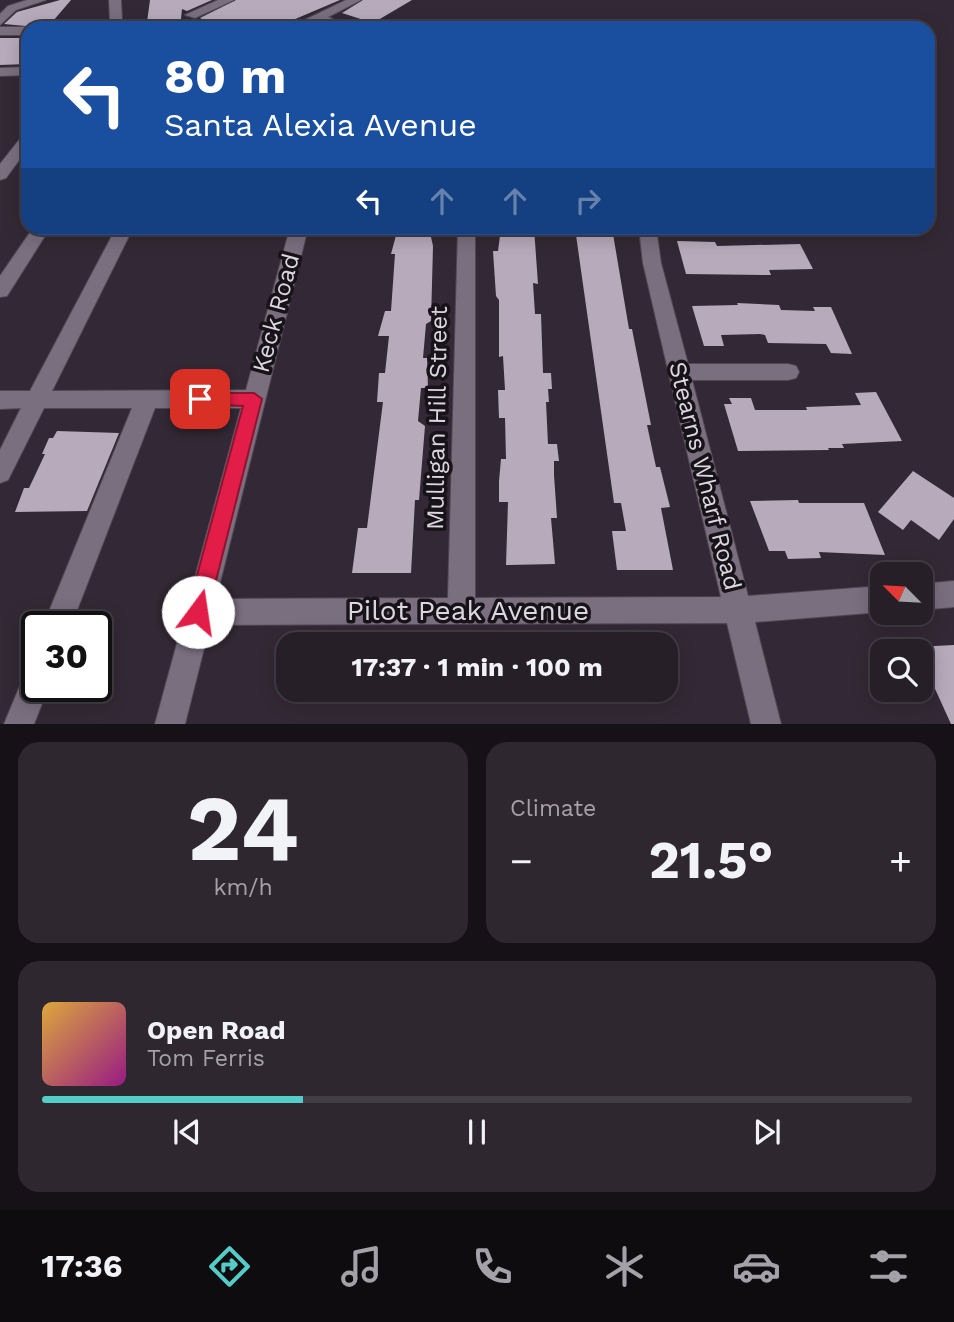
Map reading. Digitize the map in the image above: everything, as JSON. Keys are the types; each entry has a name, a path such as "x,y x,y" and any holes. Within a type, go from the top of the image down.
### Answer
{"street":[{"path":"0,21 12,9 40,0"},
{"path":"115,0 116,21"},
{"path":"187,21 193,0"},
{"path":"191,15 228,0"},
{"path":"309,21 355,0"},
{"path":"317,17 328,21"},
{"path":"0,31 21,31"},
{"path":"0,72 21,71"},
{"path":"0,175 21,147"},
{"path":"0,290 36,235"},
{"path":"0,474 120,235"},
{"name":"Keck Road","path":"170,723 297,235"},
{"name":"Mulligan Hill Street","path":"461,608 466,235"},
{"name":"Stearns Wharf Road","path":"650,235 652,263 766,723"},
{"path":"679,372 788,372"},
{"path":"63,611 147,399"},
{"path":"0,400 254,399"},
{"path":"933,596 954,594"},
{"name":"Pilot Peak Avenue","path":"198,612 461,608 738,610 870,601"},
{"path":"19,723 28,702"}],"building":[{"path":"60,0 71,0 53,21 21,21 21,26 4,24 17,12"},
{"path":"150,0 212,0 187,11 182,9 181,19 147,21"},
{"path":"236,0 340,0 290,21 206,21 200,18"},
{"path":"363,0 412,0 376,21 367,21 342,13"},
{"path":"0,38 21,38 21,64 0,65"},
{"path":"396,235 431,235 433,246 431,321 426,324 423,358 427,358 428,388 421,388 418,421 425,426 419,500 415,500 411,573 352,573 358,528 367,528 383,402 377,402 379,373 385,373 389,336 378,336 385,311 391,311 395,254 391,254"},
{"path":"500,235 534,235 538,284 533,283 535,314 541,314 543,373 551,373 552,389 548,389 549,402 546,402 548,444 557,444 559,461 554,461 557,518 551,518 555,564 506,565 508,502 499,502 501,459 506,459 505,418 499,418 498,390 505,390 503,356 499,357 499,300 496,296 493,251 498,251"},
{"path":"576,235 613,235 629,329 632,329 651,425 647,425 656,467 660,467 670,507 661,508 673,570 617,570 612,531 626,531 621,503 614,503"},
{"path":"677,241 715,242 717,246 800,244 813,269 769,270 771,275 686,274"},
{"path":"737,303 779,305 781,310 815,311 813,307 831,307 852,354 831,353 826,344 768,343 765,335 760,334 721,335 724,346 704,346 692,306 738,305"},
{"path":"876,392 902,441 842,444 844,448 828,448 829,450 738,451 724,404 732,404 729,398 751,398 755,410 807,410 806,407 861,405 855,393"},
{"path":"57,431 119,433 87,511 15,512 24,488 29,488 45,454 42,454 49,438 53,438"},
{"path":"913,471 954,498 954,519 939,540 911,520 903,530 878,512"},
{"path":"798,500 799,503 864,503 885,555 819,552 821,558 788,559 785,551 769,551 750,501"},
{"path":"954,645 954,724 951,724 933,684 933,646"}],"route":[{"path":"198,612 254,399 200,399"}]}
